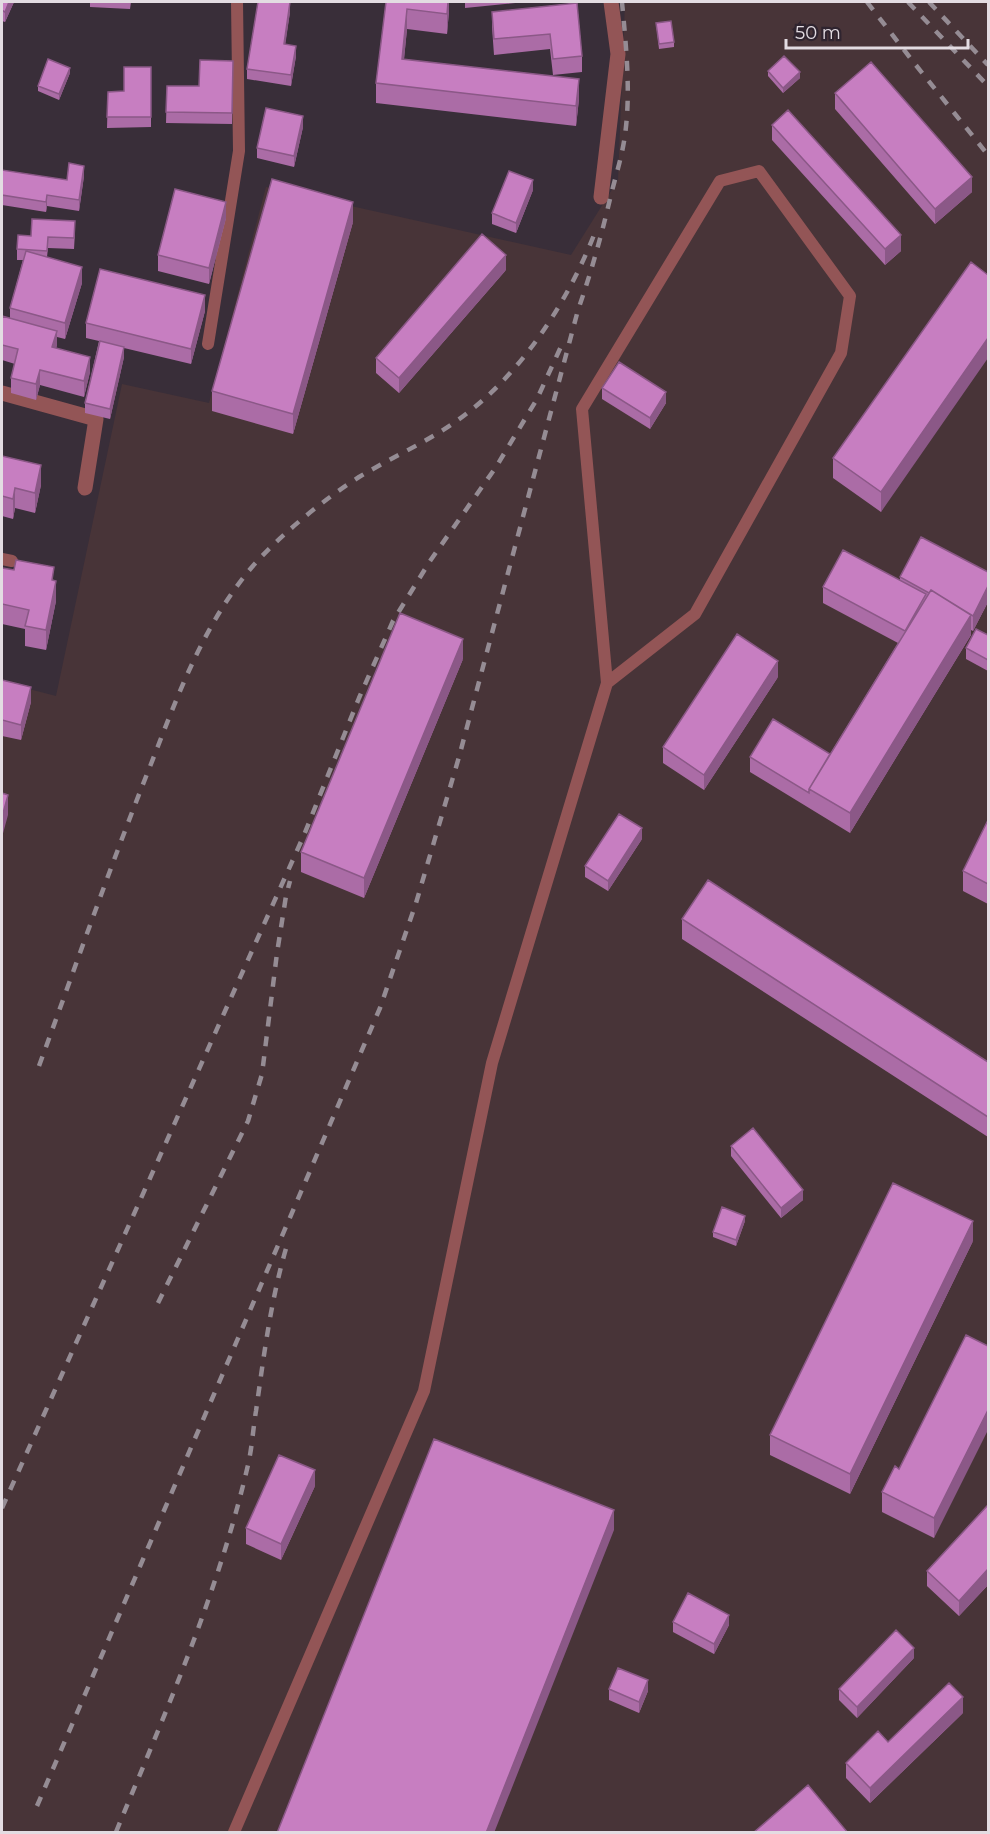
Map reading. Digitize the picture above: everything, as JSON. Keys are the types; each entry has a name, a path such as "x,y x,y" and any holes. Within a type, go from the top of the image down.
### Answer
{"street":[{"path":"601,197 618,54 611,2"},
{"path":"2,393 96,419 85,488"}],"lane":[{"path":"208,344 239,151 237,2"},
{"path":"234,1833 424,1391 492,1063 607,683 582,409 720,181 759,171 850,296 841,353 695,614 607,683"}],"shaded area":[{"path":"625,2 988,2 988,1832 2,1832 2,682 56,696 122,384 209,403 266,187 571,255 618,180"}],"building":[{"path":"2,2 9,2 5,12 2,10"},
{"path":"258,2 290,2 284,44 296,46 291,75 247,69"},
{"path":"386,2 448,2 447,14 407,9 402,59 579,79 576,106 376,83"},
{"path":"577,3 582,56 553,59 550,34 494,39 492,12"},
{"path":"671,21 674,42 659,44 656,23"},
{"path":"784,56 800,72 783,88 768,71"},
{"path":"48,59 70,68 59,94 38,86"},
{"path":"200,60 233,61 232,113 166,112 167,86 199,86"},
{"path":"871,62 972,177 935,209 835,93"},
{"path":"124,67 151,67 151,117 107,117 108,92 124,91"},
{"path":"266,108 303,116 294,156 257,148"},
{"path":"788,110 901,235 885,249 772,125"},
{"path":"69,163 84,166 79,200 47,195 46,202 2,195 2,170 67,180"},
{"path":"509,171 533,180 516,223 492,213"},
{"path":"272,179 353,202 293,414 212,391"},
{"path":"175,189 226,202 209,268 158,255"},
{"path":"32,219 75,221 74,238 48,237 47,251 17,249 18,235 31,236"},
{"path":"482,234 506,255 399,378 376,358"},
{"path":"26,251 82,267 65,323 10,308"},
{"path":"971,262 988,275 988,338 881,492 833,458"},
{"path":"100,269 205,295 191,349 86,323"},
{"path":"2,316 57,331 52,347 90,357 84,381 40,370 36,384 11,378 18,349 2,345"},
{"path":"100,341 124,347 110,409 85,403"},
{"path":"619,362 666,392 650,418 602,388"},
{"path":"2,456 41,465 35,493 15,488 13,499 2,496"},
{"path":"921,537 988,572 988,586 973,616 931,590 929,593 900,577"},
{"path":"843,550 926,594 905,631 823,587"},
{"path":"16,560 54,567 52,580 56,581 46,630 25,626 29,610 2,604 2,568 14,570"},
{"path":"931,590 971,615 850,813 809,789"},
{"path":"400,613 463,639 364,878 301,852"},
{"path":"976,629 988,635 988,660 966,648"},
{"path":"737,634 778,661 704,775 663,747"},
{"path":"2,680 31,687 21,725 2,720"},
{"path":"773,719 830,754 809,789 809,793 750,757"},
{"path":"2,793 8,795 2,817"},
{"path":"619,814 642,828 608,881 585,866"},
{"path":"988,820 988,884 963,871"},
{"path":"708,880 988,1062 988,1117 682,919"},
{"path":"753,1128 803,1190 781,1208 731,1146"},
{"path":"893,1183 973,1221 850,1474 770,1435"},
{"path":"722,1207 745,1216 736,1240 713,1232"},
{"path":"966,1335 988,1346 988,1410 934,1518 882,1492 895,1466 899,1469"},
{"path":"434,1439 614,1510 486,1833 277,1833"},
{"path":"279,1455 315,1470 281,1544 246,1528"},
{"path":"988,1505 988,1569 959,1601 927,1571"},
{"path":"688,1593 729,1615 714,1644 673,1622"},
{"path":"896,1630 914,1648 857,1707 839,1689"},
{"path":"618,1668 648,1680 639,1702 609,1689"},
{"path":"949,1683 963,1697 870,1788 846,1763 878,1731 888,1742"},
{"path":"808,1785 848,1833 753,1833"}],"railway":[{"path":"37,1806 380,1008 416,903 459,757 620,159 628,102 622,2"},
{"path":"867,2 988,155"},
{"path":"908,2 988,86"},
{"path":"929,2 988,65"},
{"path":"39,1066 171,712 193,661 235,589 263,555 331,496 359,477 441,431 487,397 525,356 542,333 571,285 594,235"},
{"path":"2,1508 304,835 359,698 393,621 430,561 496,467 537,399 564,340"},
{"path":"158,1303 248,1121 262,1074 277,953 290,881"},
{"path":"116,1832 190,1652 236,1513 249,1459 273,1305 288,1242"}]}
